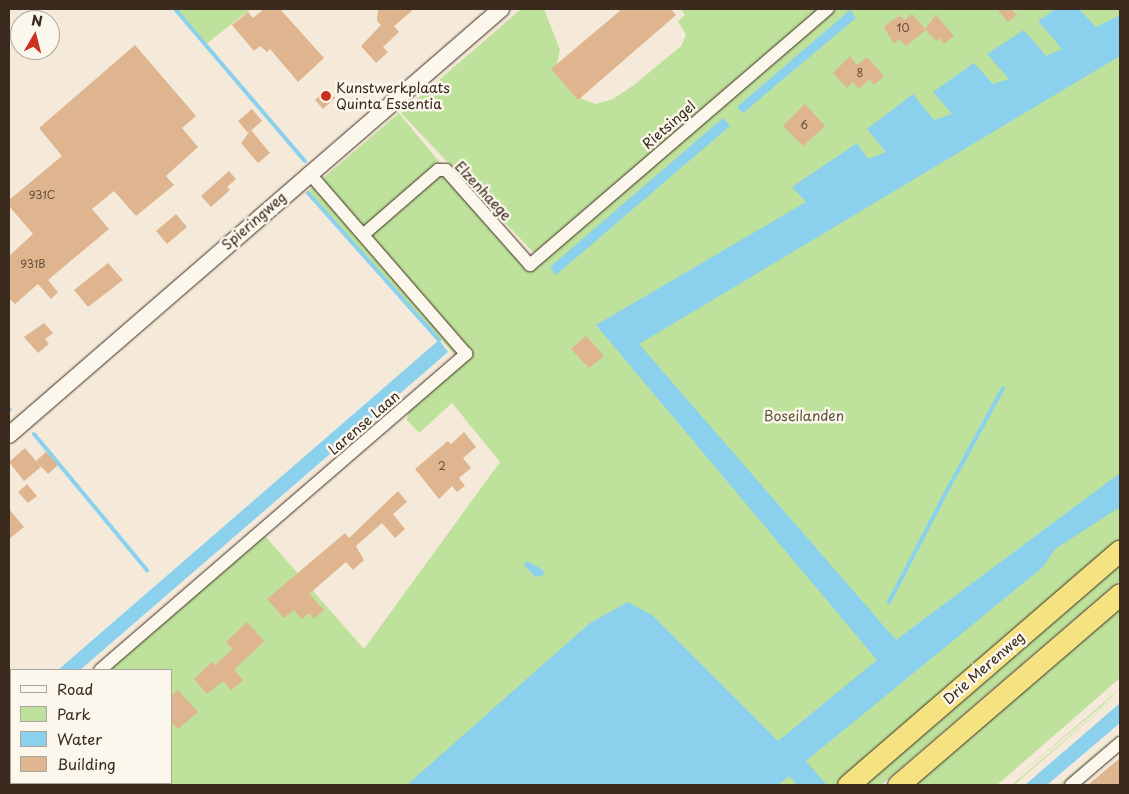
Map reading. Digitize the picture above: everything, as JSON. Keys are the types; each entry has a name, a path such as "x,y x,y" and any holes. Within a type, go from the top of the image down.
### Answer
{"highway":[{"name":"Drie Merenweg","path":"848,785 1120,550"},
{"path":"898,785 1120,594"}],"street":[{"name":"Spieringweg","path":"9,435 501,9"},
{"name":"Rietsingel","path":"530,265 828,9"},
{"name":"Elzenhaege","path":"364,234 438,170 446,170 530,265"},
{"name":"Larense Laan","path":"101,669 466,354 310,173"},
{"path":"1071,785 1120,743"}],"green space":[{"path":"181,9 251,9 206,44 178,11"},
{"path":"521,9 544,9 560,50 555,72 580,98 596,104 613,99 634,85 681,46 686,35 678,21 685,15 681,9 819,9 534,253 401,113"},
{"name":"Boseilanden","path":"829,9 1120,9 1120,547 852,785 19,785 172,784 172,669 109,669 265,536 364,649 500,462 452,403 419,433 407,420 408,412 463,364 308,191 399,113 523,264"},
{"path":"1120,557 1120,580 881,785 860,785"},
{"path":"1120,604 1120,678 997,785 910,785"},
{"path":"1120,688 1102,706 1007,785 1101,705"},
{"path":"1120,693 1014,785 1012,785 1108,703"},
{"path":"1120,732 1061,785 1059,785"}],"water":[{"path":"1056,9 1079,9 1096,27 1120,15 1120,56 639,344 896,640 1120,473 1120,507 1055,549 1043,567 806,761 827,785 797,785 789,776 778,785 407,785 590,623 628,602 652,615 778,741 877,660 596,325 806,202 792,187 857,143 868,159 886,152 867,129 913,94 934,120 952,114 933,92 974,63 993,84 1009,79 987,54 1024,30 1046,56 1062,49 1038,21"},
{"path":"850,10 856,18 743,113 737,107"},
{"path":"723,118 730,126 556,275 550,267"},
{"path":"439,340 448,352 81,669 59,669"},
{"path":"527,561 543,570 544,575 535,577 524,565"},
{"path":"1120,703 1120,723 1047,785 1025,785"}],"building":[{"path":"264,9 280,9 324,58 298,82 270,49 267,52 260,46 254,51 232,25 248,12 253,18"},
{"path":"378,9 414,9 394,26 399,32 383,47 388,52 376,63 361,46 381,25 377,21"},
{"path":"622,9 671,9 676,15 578,100 551,69"},
{"path":"997,9 1011,9 1017,15 1008,22"},
{"path":"912,14 926,30 906,46 899,39 894,44 884,27 900,16 905,20"},
{"path":"936,15 954,36 944,44 939,38 936,41 925,29"},
{"path":"135,45 196,116 182,128 198,147 166,176 174,185 136,216 114,191 92,209 109,229 48,280 58,292 51,299 38,284 15,304 9,298 9,256 33,234 9,206 9,200 62,156 39,128"},
{"path":"850,56 857,65 867,57 884,76 874,85 869,79 859,89 853,82 847,88 833,73"},
{"name":"Kunstwerkplaats Quinta Essentia","path":"327,89 335,98 323,109 315,100"},
{"path":"805,104 825,126 803,146 783,126"},
{"path":"252,109 262,121 248,133 238,121"},
{"path":"251,130 270,153 258,163 241,143"},
{"path":"229,171 236,179 227,187 230,190 211,207 201,196"},
{"path":"176,214 187,227 167,244 156,231"},
{"path":"108,263 123,280 88,307 74,290"},
{"path":"44,323 53,333 45,339 49,344 38,353 24,337"},
{"path":"586,336 604,356 589,368 571,349"},
{"path":"464,432 476,447 463,458 471,468 459,478 465,486 457,492 452,486 439,499 415,469 448,441 451,444"},
{"path":"25,448 41,467 24,481 9,462"},
{"path":"46,452 58,465 48,474 36,461"},
{"path":"27,484 37,496 28,503 18,492"},
{"path":"398,491 407,502 393,514 405,529 395,538 382,523 356,546 364,560 353,570 346,562 309,594 324,610 314,619 309,613 302,619 294,610 284,618 267,599 345,533 349,538"},
{"path":"9,509 24,527 9,539"},
{"path":"247,622 264,641 234,670 243,680 231,690 223,681 207,694 194,679 212,662 215,665 233,649 226,642"},
{"path":"178,690 198,712 178,729 172,723 172,695"},
{"path":"1120,758 1120,785 1088,785 1109,767"}],"waterway":[{"path":"175,9 305,161"},
{"path":"308,193 439,340"},
{"path":"954,478 1003,388"},
{"path":"34,434 147,570"},
{"path":"889,602 952,481"}],"place":[{"name":"Kunstwerkplaats Quinta Essentia","path":"326,96"}]}
